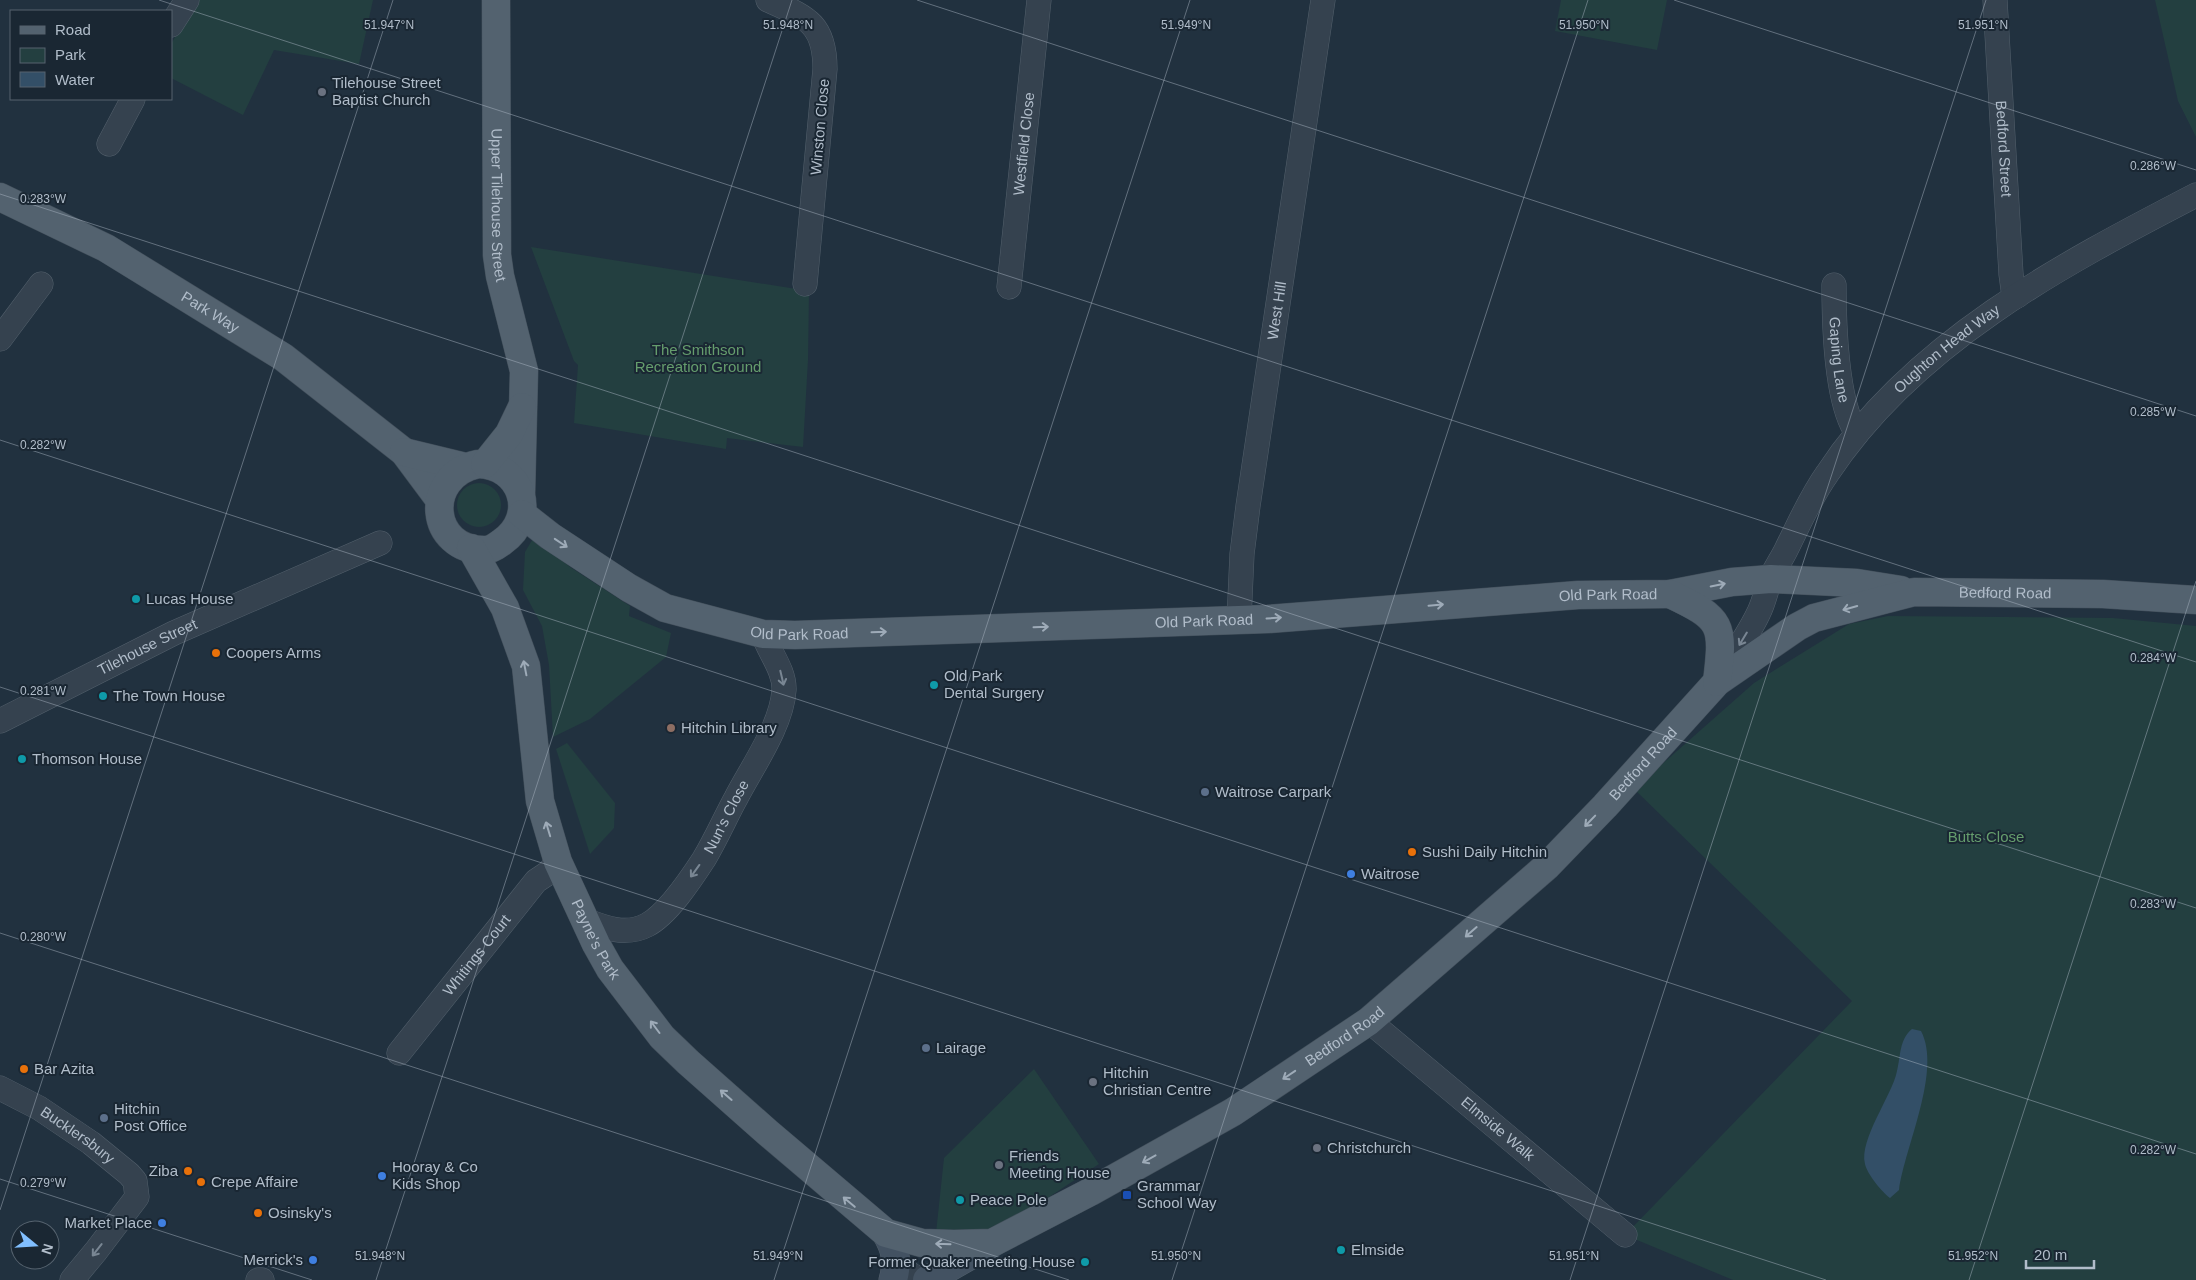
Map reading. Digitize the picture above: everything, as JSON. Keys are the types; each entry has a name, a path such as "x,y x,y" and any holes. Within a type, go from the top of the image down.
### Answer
{"main road":[{"name":"Upper Tilehouse Street","path":"496,0 497,255 500,276 522,363 525,390 522,407 522,505"},
{"name":"Park Way","path":"0,197 106,248 283,357 404,452 439,499"},
{"name":"Upper Tilehouse Street","path":"475,465 509,434 522,407"},
{"name":"Park Way","path":"404,452 475,465"},
{"path":"475,465 504,471 515,482 522,505 517,528 498,545 487,550 471,548 459,543 448,534 439,516 439,499 453,474 475,465"},
{"name":"Old Park Road","path":"522,505 550,536 642,596 665,608 763,634 795,635 1239,620 1578,595 1670,594 1732,582 1771,579 1857,584 1914,592"},
{"name":"Payne's Park","path":"471,548 505,608 526,666 540,801 558,862 584,920 610,968 662,1037 767,1132 886,1233"},
{"name":"Bedford Road","path":"886,1233 922,1243 992,1242 1090,1192 1233,1112 1369,1021 1546,866 1605,806 1717,682 1797,627 1814,618 1914,592 2103,594 2196,600"},
{"path":"1670,594 1708,614 1719,628 1722,645 1717,682"}],"street":[{"path":"172,23 187,0"},
{"name":"Winston Close","path":"768,0 794,12 813,26 820,35 825,53 805,284"},
{"name":"Westfield Close","path":"1009,287 1039,0"},
{"name":"West Hill","path":"1239,620 1242,554 1248,506 1324,0"},
{"name":"Bedford Street","path":"1995,0 2011,274 2013,289 2017,296"},
{"path":"109,144 132,100"},
{"name":"Oughton Head Way","path":"1771,579 1806,507 1827,473 1857,433 1929,362 2017,296 2134,227 2196,195"},
{"path":"1,337 42,284"},
{"name":"Gaping Lane","path":"1834,285 1834,323 1843,398 1851,424 1857,433"},
{"name":"Tilehouse Street","path":"0,721 174,633 380,543"},
{"name":"Bedford Road","path":"1717,682 1759,612 1771,579"},
{"name":"Nun's Close","path":"584,920 606,928 622,931 647,925 657,918 675,899 704,859 766,740 781,704 783,680 763,634"},
{"name":"Whitings Court","path":"399,1053 536,881 548,873 558,862"},
{"name":"Elmside Walk","path":"1369,1021 1625,1235"},
{"name":"Bucklersbury","path":"0,1088 39,1108 83,1138 129,1174 135,1181 136,1197 72,1280"},
{"path":"886,1233 894,1248 895,1272 915,1278 934,1279 992,1242"}],"green space":[{"path":"197,0 373,0 359,64 274,50 243,115 172,79 172,42"},
{"path":"1561,0 1667,0 1657,50 1555,31"},
{"path":"2155,0 2196,0 2196,137 2178,101"},
{"name":"The Smithson Recreation Ground","path":"531,247 809,291 808,360 803,447 727,438 726,449 574,423 578,365 574,361"},
{"path":"479,483 491,487 497,493 501,505 497,517 491,523 479,527 467,523 461,517 457,505 461,493 467,487"},
{"path":"534,537 570,567 630,606 629,616 671,633 666,657 590,719 553,737 549,665 542,626 523,590 525,552"},
{"name":"Butts Close","path":"1888,616 2113,618 2196,626 2196,1280 1733,1280 1625,1235 1852,1001 1634,789 1754,683 1849,624"},
{"path":"567,743 615,803 614,828 590,854 556,749"},
{"path":"1034,1069 1099,1164 1002,1228 967,1237 936,1233 944,1158"}],"water":[{"path":"1912,1029 1921,1031 1926,1048 1925,1087 1899,1190 1890,1198 1869,1173 1865,1164 1864,1154 1871,1130 1894,1081 1901,1048 1905,1038"}],"place":[{"name":"Tilehouse Street Baptist Church","path":"322,92"},
{"name":"Lucas House","path":"136,599"},
{"name":"Coopers Arms","path":"216,653"},
{"name":"Old Park Dental Surgery","path":"934,685"},
{"name":"The Town House","path":"103,696"},
{"name":"Hitchin Library","path":"671,728"},
{"name":"Thomson House","path":"22,759"},
{"name":"Waitrose Carpark","path":"1205,792"},
{"name":"Sushi Daily Hitchin","path":"1412,852"},
{"name":"Waitrose","path":"1351,874"},
{"name":"Lairage","path":"926,1048"},
{"name":"Bar Azita","path":"24,1069"},
{"name":"Hitchin Christian Centre","path":"1093,1082"},
{"name":"Hitchin Post Office","path":"104,1118"},
{"name":"Christchurch","path":"1317,1148"},
{"name":"Friends Meeting House","path":"999,1165"},
{"name":"Ziba","path":"188,1171"},
{"name":"Hooray & Co Kids Shop","path":"382,1176"},
{"name":"Crepe Affaire","path":"201,1182"},
{"name":"Grammar School Way","path":"1127,1195"},
{"name":"Peace Pole","path":"960,1200"},
{"name":"Osinsky's","path":"258,1213"},
{"name":"Market Place","path":"162,1223"},
{"name":"Elmside","path":"1341,1250"},
{"name":"Merrick's","path":"313,1260"},
{"name":"Former Quaker meeting House","path":"1085,1262"}]}
